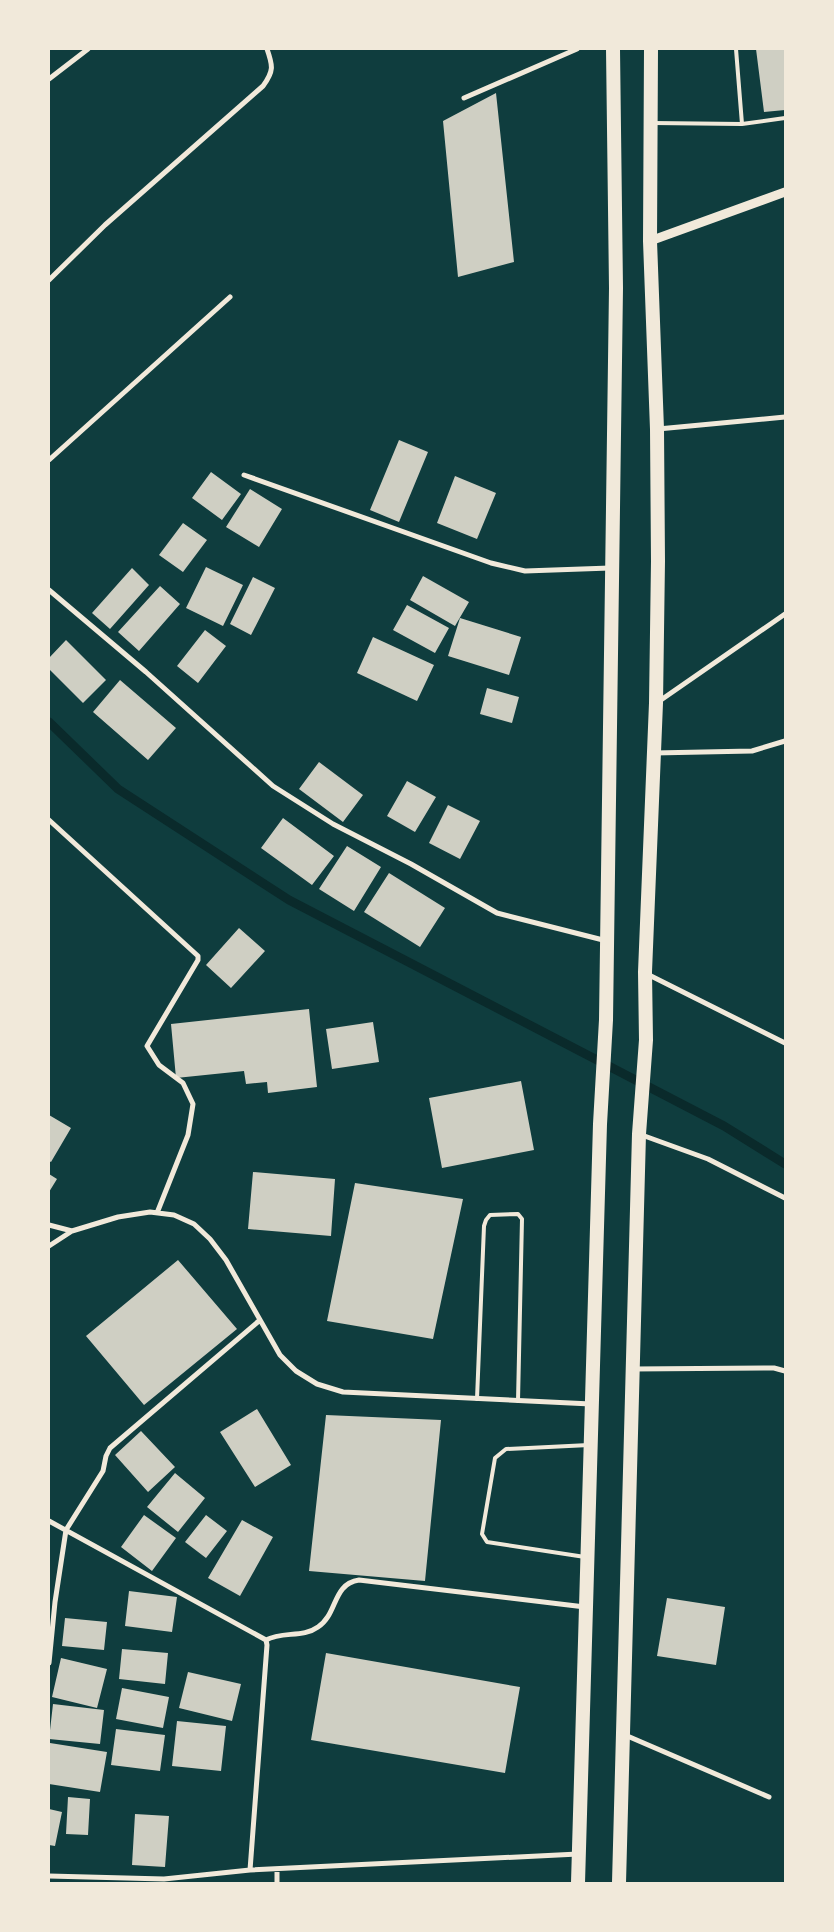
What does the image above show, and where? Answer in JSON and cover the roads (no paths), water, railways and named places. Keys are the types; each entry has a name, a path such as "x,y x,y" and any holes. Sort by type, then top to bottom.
{"highway":[{"path":"578,1883 600,1124 606,1020 616,288 613,49"},
{"path":"619,1883 639,1130 646,1040 645,972 656,703 657,428 650,241 651,49"}],"street":[{"path":"49,79 88,49"},
{"path":"49,280 105,225 263,86 270,77 273,66 267,49"},
{"path":"464,98 577,49"},
{"path":"650,241 785,192"},
{"path":"49,460 230,297"},
{"path":"657,428 785,417"},
{"path":"244,475 491,563 525,571 613,568"},
{"path":"49,590 146,672 273,786 333,824 411,864 498,913 607,941"},
{"path":"656,703 785,614"},
{"path":"654,753 752,751 785,741"},
{"path":"49,820 198,956 198,960 147,1046 159,1065 183,1083 193,1104 188,1135 157,1213"},
{"path":"645,972 785,1043"},
{"path":"639,1130 708,1159 785,1198"},
{"path":"49,1246 72,1231 118,1217 150,1212 174,1215 194,1224 210,1239 226,1260 280,1355 296,1371 324,1387 344,1392 591,1404"},
{"path":"49,1224 72,1231"},
{"path":"49,1663 52,1601 66,1530 103,1471 110,1448 260,1320"},
{"path":"632,1369 774,1368 785,1371"},
{"path":"49,1521 266,1640"},
{"path":"266,1640 272,1637 297,1634 319,1627 326,1619 344,1586 359,1580 586,1607"},
{"path":"250,1870 266,1640"},
{"path":"623,1734 769,1797"},
{"path":"49,1876 164,1881 250,1870 579,1854"},
{"path":"277,1869 277,1883"}],"lane":[{"path":"736,49 742,124"},
{"path":"651,123 742,124 785,118"},
{"path":"477,1399 484,1226 490,1215 518,1214 522,1219 518,1401"},
{"path":"587,1558 486,1542 482,1534 495,1458 500,1452 506,1449 590,1445"}],"waterway":[{"path":"49,722 118,789 289,900 724,1126 785,1164"}]}
